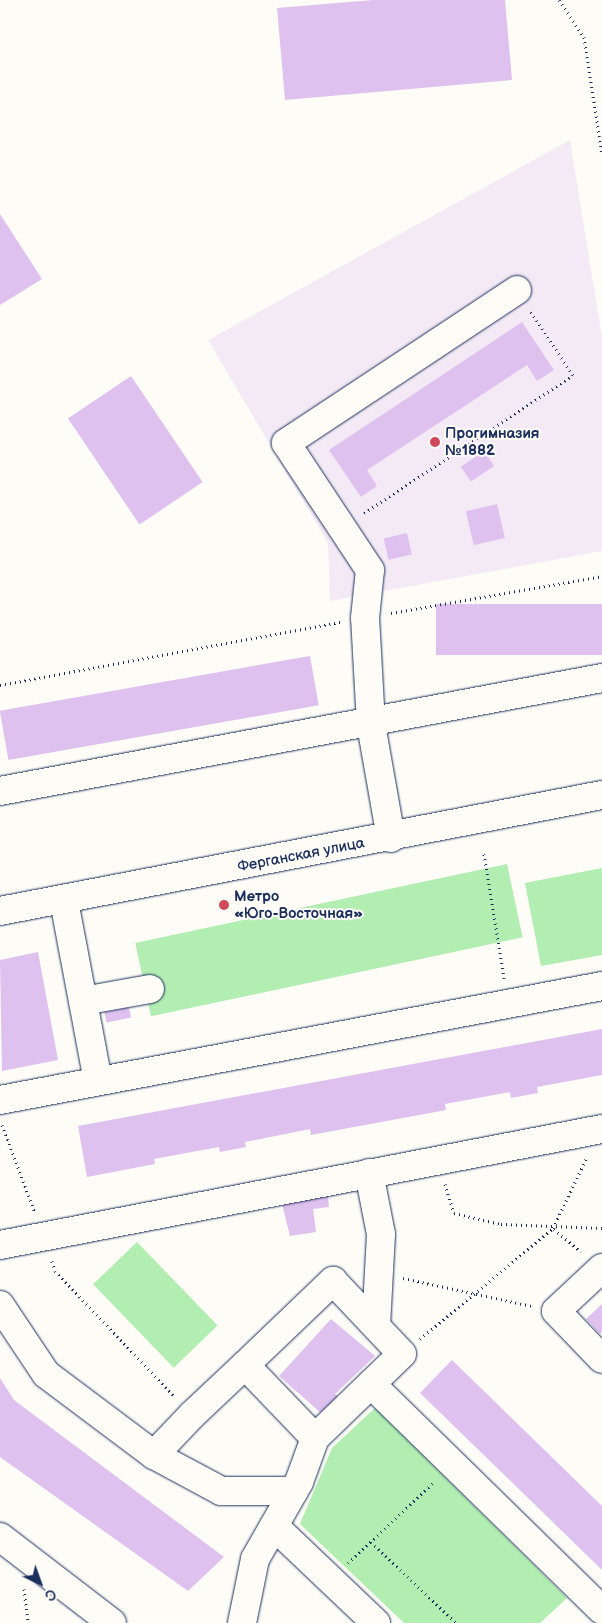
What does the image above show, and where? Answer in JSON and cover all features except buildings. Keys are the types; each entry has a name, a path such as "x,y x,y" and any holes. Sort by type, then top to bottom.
{"street":[{"path":"391,838 370,724 365,618 370,570 286,442 517,290"},
{"path":"0,792 370,724 602,678"},
{"name":"Ферганская улица","path":"0,911 64,901 391,838 602,795"},
{"path":"64,901 98,1082"},
{"path":"0,1100 602,986"},
{"path":"83,1002 150,989"},
{"path":"0,1245 601,1129"},
{"path":"369,1173 381,1234 376,1326"},
{"path":"601,1268 556,1311 602,1359"},
{"path":"154,1454 333,1281 402,1354 315,1438 294,1491 256,1559 243,1623"},
{"path":"0,1304 46,1374 154,1454 221,1491 294,1491"},
{"path":"245,1365 315,1438"},
{"path":"371,1384 602,1610"},
{"path":"274,1526 376,1623"},
{"path":"0,1537 112,1623"}],"path":[{"path":"559,0 584,38 602,154"},
{"path":"342,527 572,375 517,290"},
{"path":"0,685 602,576"},
{"path":"484,854 508,1004"},
{"path":"0,1119 55,1271 192,1416"},
{"path":"402,1354 553,1228 601,1129"},
{"path":"437,1160 454,1213 501,1224 553,1228 602,1228"},
{"path":"553,1228 601,1268"},
{"path":"378,1273 556,1311"},
{"path":"331,1579 453,1464"},
{"path":"371,1542 456,1623"}],"shaded area":[{"name":"Прогимназия №1882","path":"570,140 602,338 602,551 330,601 328,543 208,340"}],"green space":[{"path":"507,864 523,937 151,1016 135,943"},
{"path":"602,868 602,955 541,966 525,883"},
{"path":"137,1242 218,1325 174,1368 93,1284"},
{"path":"375,1408 567,1598 540,1623 404,1623 300,1524 332,1448"}],"place":[{"name":"Прогимназия №1882","path":"435,442"},
{"name":"Метро «Юго-Восточная»","path":"224,905"}]}
